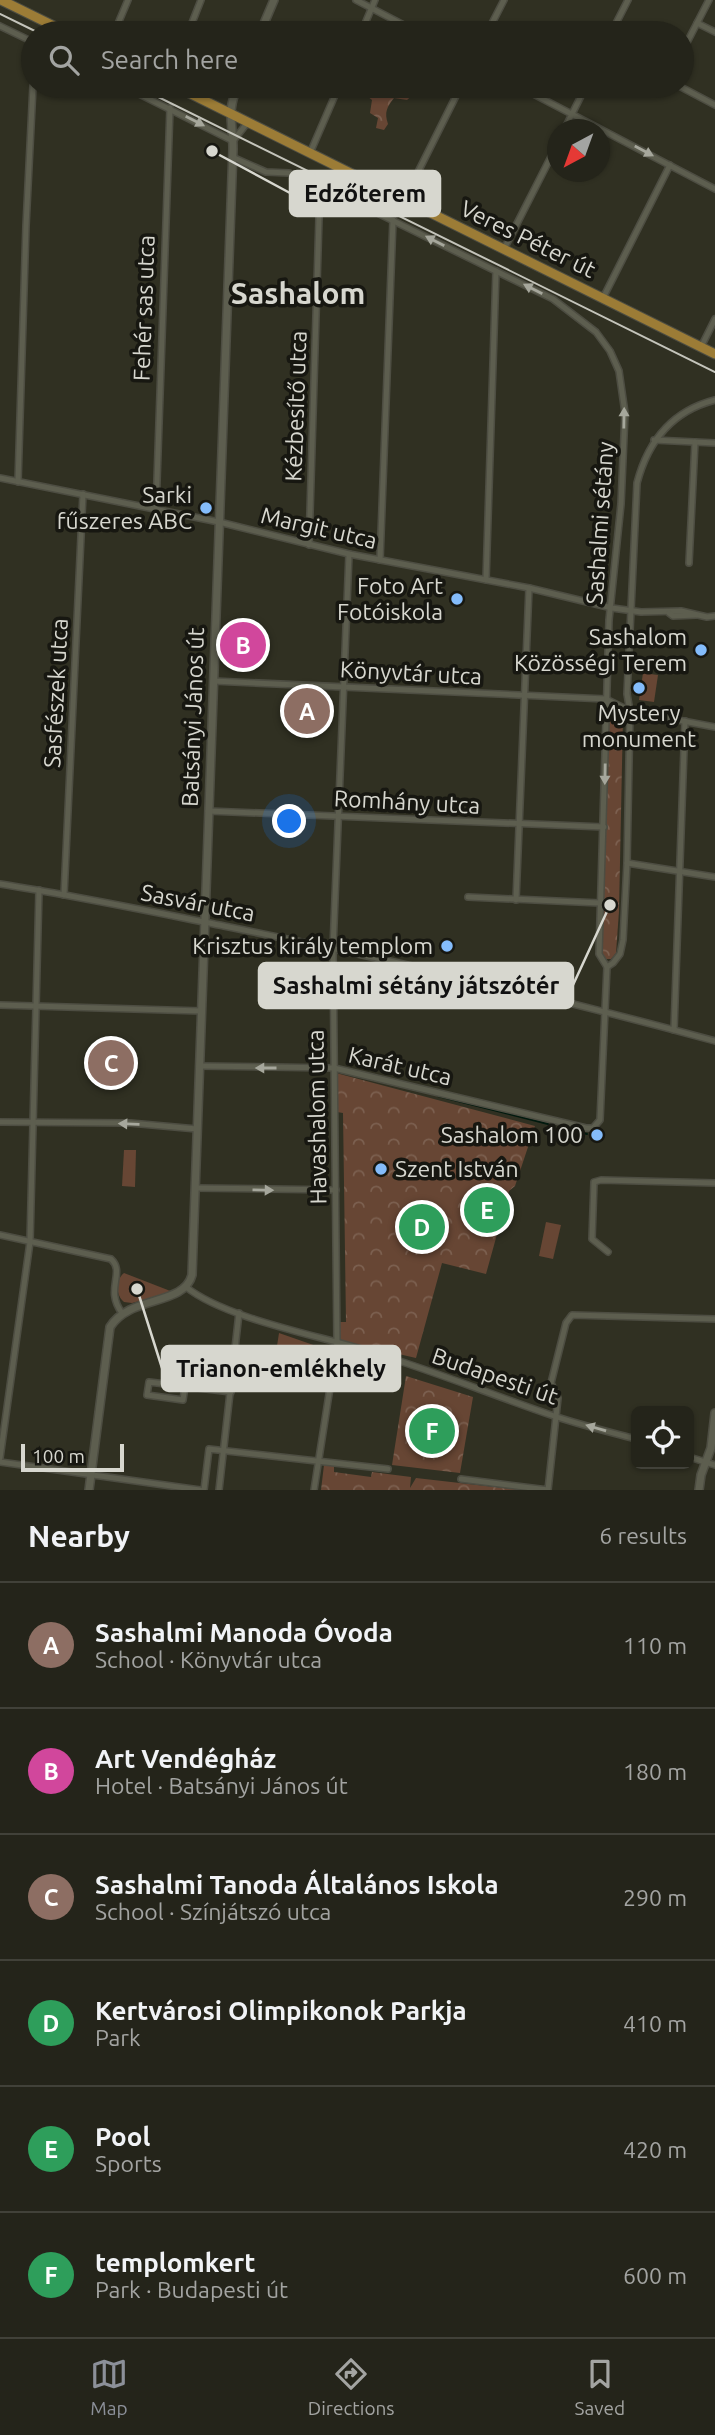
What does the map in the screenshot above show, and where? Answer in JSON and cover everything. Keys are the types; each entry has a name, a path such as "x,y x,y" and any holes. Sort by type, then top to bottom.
{"main road":[{"path":"1,0 16,4 46,21"},
{"name":"Veres Péter út","path":"199,98 715,354"}],"street":[{"path":"119,21 128,0"},
{"path":"193,21 201,0"},
{"path":"265,21 274,0"},
{"path":"356,0 396,21"},
{"path":"366,21 375,0"},
{"path":"493,21 504,0"},
{"path":"617,21 628,0"},
{"path":"694,29 709,0"},
{"path":"697,23 715,32"},
{"path":"0,26 21,36"},
{"path":"694,94 715,105"},
{"path":"19,482 32,98"},
{"path":"149,98 233,141 248,122"},
{"path":"230,113 232,98"},
{"path":"310,153 334,98"},
{"path":"404,200 455,98"},
{"path":"541,98 715,188"},
{"path":"570,119 580,98"},
{"name":"Fehér sas utca","path":"156,509 170,108"},
{"name":"Batsányi János út","path":"184,1289 192,1275 233,141 230,113"},
{"name":"Veres Péter út","path":"232,158 266,172 289,173 320,185 393,219 568,309"},
{"path":"504,249 547,165"},
{"path":"603,298 670,165"},
{"name":"Kézbesítő utca","path":"309,545 320,185"},
{"path":"380,560 393,219"},
{"path":"486,580 496,271"},
{"name":"Sashalmi sétány","path":"568,309 587,323 604,343 619,371 625,412 606,699 599,954 607,967 600,1120 590,1129"},
{"path":"701,347 715,319"},
{"path":"654,440 679,416 715,400"},
{"path":"654,440 715,443"},
{"name":"Sashalmi sétány","path":"607,967 620,954 627,863 631,711 627,694 635,505 643,460 654,440"},
{"path":"689,563 695,442"},
{"name":"Margit utca","path":"0,478 219,522 349,554 529,588 612,608 669,613 673,616 715,616"},
{"name":"Sasfészek utca","path":"64,895 83,494"},
{"path":"621,504 635,505"},
{"name":"Havashalom utca","path":"314,1490 337,1343 333,948 349,554"},
{"path":"516,900 529,588"},
{"name":"Könyvtár utca","path":"213,681 606,699"},
{"path":"606,699 631,711 715,727"},
{"path":"674,1030 685,721"},
{"name":"Romhány utca","path":"208,811 604,827"},
{"path":"627,863 715,877"},
{"name":"Sasvár utca","path":"0,884 204,922 470,978 715,1041"},
{"path":"39,890 30,1242 0,1460 202,1490 209,1449 388,1469"},
{"path":"468,897 600,904"},
{"path":"0,1005 201,1011"},
{"name":"Karát utca","path":"199,1066 334,1068 590,1129"},
{"path":"0,1122 130,1124 197,1129"},
{"path":"608,1252 592,1239 594,1182 715,1183"},
{"path":"195,1188 336,1190"},
{"path":"0,1235 111,1259 118,1270 114,1299 122,1313"},
{"path":"89,1490 107,1337 112,1324 122,1313 136,1306 184,1289"},
{"name":"Budapesti út","path":"184,1289 239,1313 631,1438"},
{"path":"219,1490 239,1313"},
{"path":"461,1479 548,1490 558,1398 551,1383 566,1323 572,1315 715,1319"},
{"path":"185,1386 183,1399 147,1395 149,1381 231,1392"},
{"path":"699,1490 711,1464 715,1413"},
{"path":"694,1459 711,1464"}],"green space":[{"path":"370,98 394,98 387,110 388,124 384,130 376,128 378,118 370,113 372,100"},
{"path":"643,673 658,675 654,702 639,700"},
{"path":"609,710 623,715 616,953 611,959 604,959 601,953"},
{"path":"336,1073 535,1126 515,1186 509,1191 486,1274 442,1263 416,1358 338,1340 338,1322 346,1322 343,1113 337,1112"},
{"path":"124,1150 136,1150 135,1187 122,1186"},
{"path":"546,1222 561,1225 553,1259 539,1256"},
{"path":"124,1273 173,1292 132,1303 124,1302 118,1287 119,1279"},
{"path":"279,1333 322,1348 329,1357 326,1379 274,1365"},
{"path":"406,1376 473,1397 460,1473 392,1465"},
{"path":"324,1465 334,1466 334,1472 371,1477 372,1472 411,1477 410,1488 416,1478 522,1490 321,1490"}],"waterway":[{"path":"438,1096 548,1124"},
{"path":"559,1127 587,1134"}],"tram line":[{"path":"0,14 21,24"},
{"path":"160,98 715,372"}],"place":[{"name":"Edzőterem","path":"212,151"},
{"name":"Sarki fűszeres ABC","path":"206,508"},
{"name":"Foto Art Fotóiskola","path":"457,599"},
{"name":"Art Vendégház","path":"243,645"},
{"name":"Sashalom Közösségi Terem","path":"701,650"},
{"name":"Mystery monument","path":"639,688"},
{"name":"Sashalmi Manoda Óvoda","path":"307,711"},
{"name":"Sashalmi sétány játszótér","path":"610,905"},
{"name":"Krisztus király templom","path":"447,946"},
{"name":"Sashalmi Tanoda Általános Iskola","path":"111,1063"},
{"name":"Sashalom 100","path":"597,1135"},
{"name":"Szent István","path":"381,1169"},
{"name":"Pool","path":"487,1210"},
{"name":"Kertvárosi Olimpikonok Parkja","path":"422,1227"},
{"name":"Trianon-emlékhely","path":"137,1289"},
{"name":"templomkert","path":"432,1431"}],"district":[{"name":"Sashalom","path":"298,294"}]}
